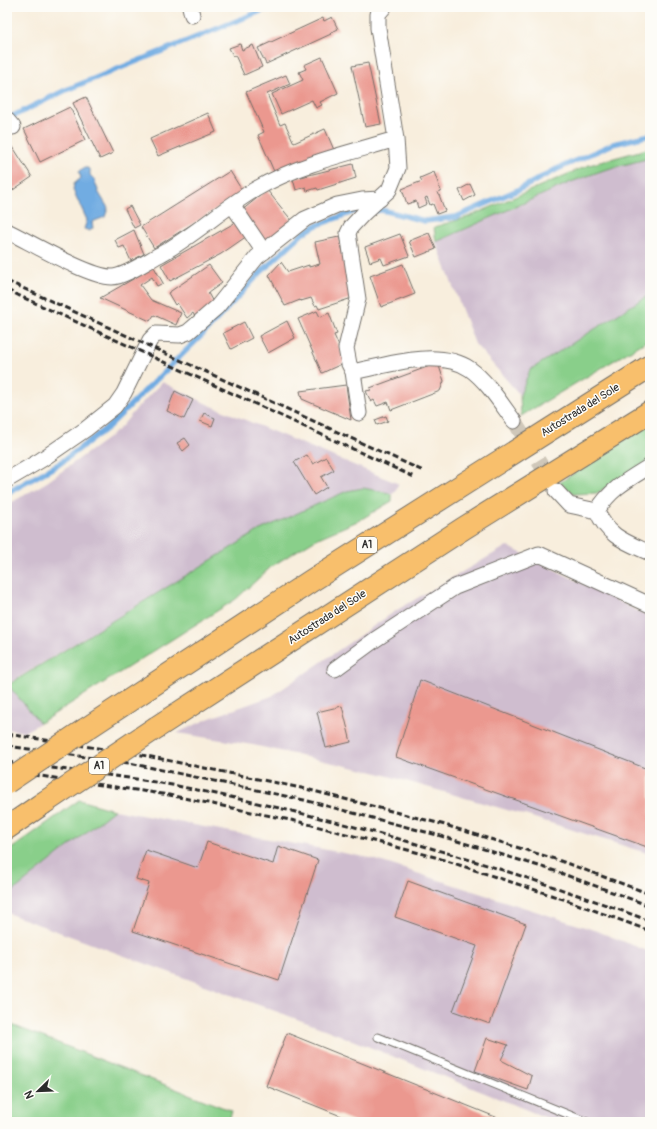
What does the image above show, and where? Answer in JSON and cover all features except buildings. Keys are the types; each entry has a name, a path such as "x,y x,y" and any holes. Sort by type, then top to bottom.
{"highway":[{"name":"Autostrada del Sole","path":"7,782 324,573 650,366"},
{"name":"Autostrada del Sole","path":"7,828 156,727 464,528 650,412"}],"street":[{"path":"359,413 353,372 349,364 346,348 358,299 348,234 351,227 364,213 389,190 398,168 396,139 378,28 378,14 384,7"},
{"path":"7,231 100,276 113,278 167,250 233,206 255,189 304,167 396,139"},
{"path":"7,480 67,442 115,406 124,393 150,340 156,334 180,335 188,332 216,307 257,257 305,219 337,205 362,200 378,200"},
{"path":"233,206 264,252"},
{"path":"353,372 412,359 456,363 470,369 514,421"},
{"path":"597,511 605,498 614,489 650,466"},
{"path":"556,490 569,505 597,511"},
{"path":"597,511 603,524 612,534 625,542 650,553"},
{"path":"335,669 376,639 455,587 539,554 650,605"}],"lane":[{"path":"378,1036 587,1122"}],"shaded area":[{"path":"650,158 650,294 530,370 520,395 475,344 436,242 571,182 604,170"},
{"path":"162,382 207,404 399,484 393,494 363,488 347,491 260,530 8,684 40,723 24,732 7,729 7,505 47,482 108,438 121,427"},
{"path":"507,546 650,617 650,854 528,816 378,773 253,745 177,733 210,718 272,696 397,610"},
{"path":"114,810 370,858 597,931 650,952 650,1122 557,1122 327,1030 7,913 7,896"}],"green space":[{"path":"650,148 650,158 604,170 571,182 436,242 434,227 468,217 589,165"},
{"path":"650,294 650,339 521,416 520,395 530,370"},
{"path":"650,423 650,460 597,493 575,494 559,483"},
{"path":"363,488 389,493 392,496 392,501 360,520 316,539 272,566 236,599 40,723 8,685 260,530 347,491"},
{"path":"79,800 114,810 7,896 7,852"},
{"path":"7,1023 232,1111 229,1122 7,1122"}],"water":[{"path":"83,168 88,168 90,171 90,175 94,179 99,193 108,208 105,217 92,222 93,228 90,231 84,229 87,220 73,190 74,184 81,178 79,172"}],"waterway":[{"path":"7,119 66,90 271,7"},
{"path":"371,211 382,210 425,221 456,217 520,189 557,169 613,144 650,135"},
{"path":"7,493 59,464 108,427 207,330 261,272 303,233 315,226 356,211 362,211"}],"tunnel":[{"path":"514,421 552,483"}],"railway":[{"path":"7,281 423,471"},
{"path":"7,290 414,477"},
{"path":"7,734 142,755 306,789 445,825 558,860 650,894"},
{"path":"7,746 129,763 304,800 441,836 555,871 650,906"},
{"path":"7,762 152,781 294,812 414,843 473,861 533,880 650,921"},
{"path":"7,771 169,795 300,822 435,857 569,901 650,931"}]}
